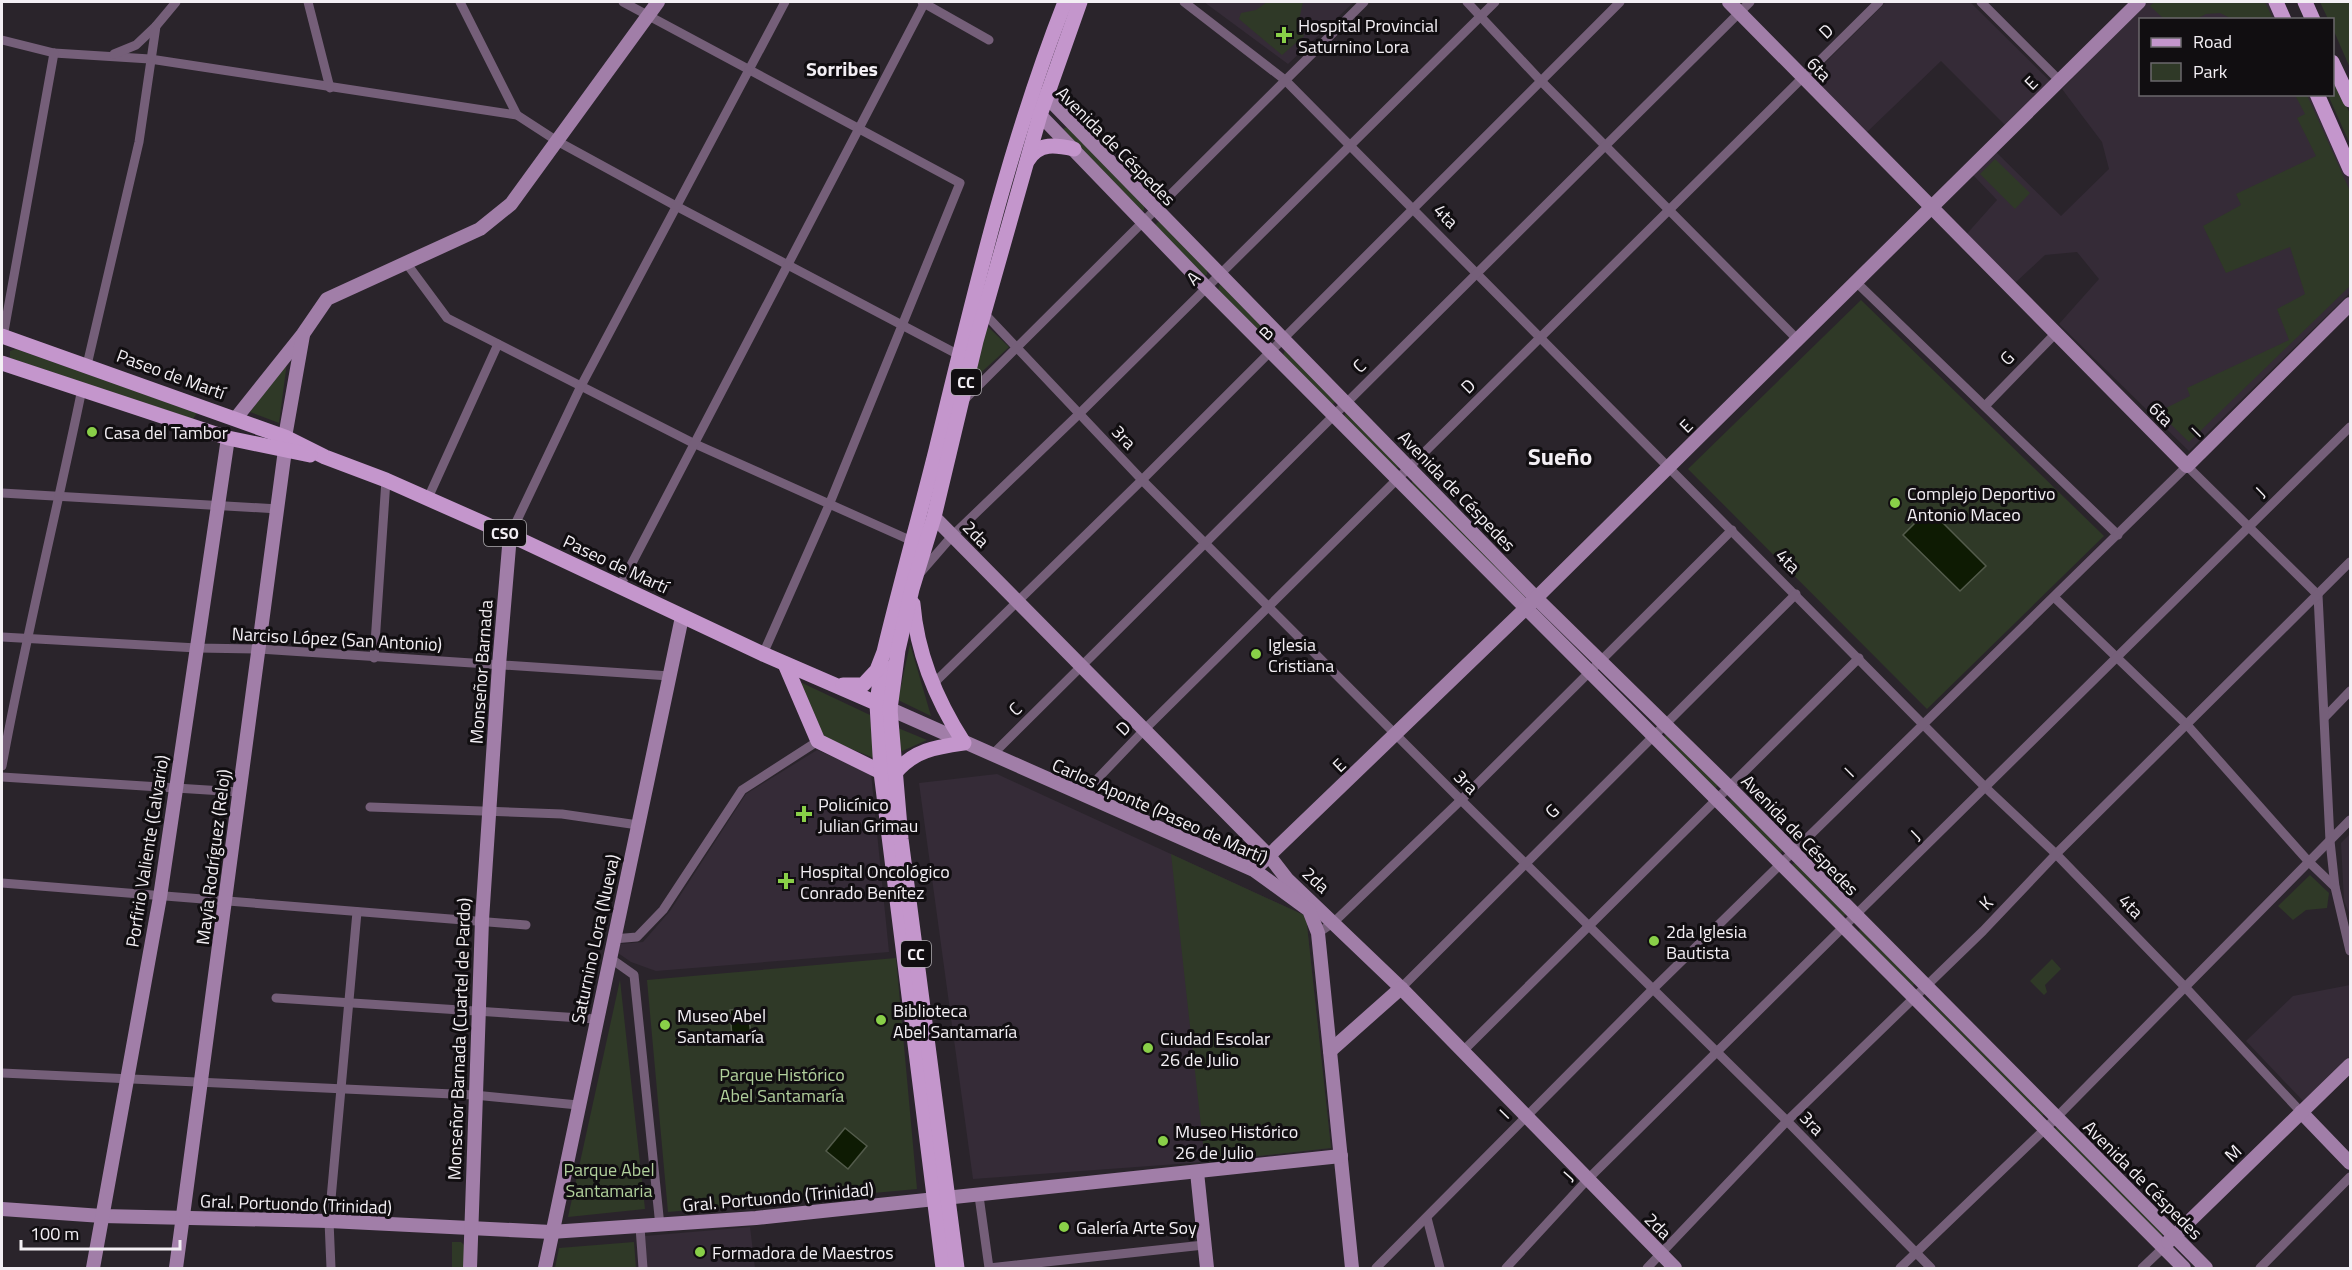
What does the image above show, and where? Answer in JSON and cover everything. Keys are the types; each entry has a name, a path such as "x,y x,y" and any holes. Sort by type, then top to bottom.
{"main road":[{"name":"CC","path":"943,1269 940,1200 888,772 883,707 884,652 957,354 1065,2"},
{"name":"CC","path":"883,707 913,584 934,517 984,313 1040,115 1038,96 1080,2"},
{"path":"2276,2 2283,18"},
{"path":"2305,2 2312,18"},
{"path":"2334,66 2350,100"},
{"path":"2318,96 2350,169"},
{"path":"1025,165 1034,152 1041,147 1074,149"},
{"name":"Paseo de Martí","path":"2,341 87,365 236,418 280,445"},
{"name":"Paseo de Martí","path":"2,363 228,438 247,443 280,445 325,457 386,480 883,707"},
{"path":"214,411 226,425 228,438"},
{"path":"236,418 237,427 247,443"},
{"path":"785,664 818,741 888,772 927,748 964,743 944,713 915,636 913,584"},
{"path":"831,684 863,685 877,670 884,652"},
{"name":"CC","path":"940,1200 957,1269"}],"street":[{"path":"111,54 136,45 176,2"},
{"path":"308,2 330,88"},
{"path":"460,2 517,115"},
{"path":"623,2 960,183 829,505 763,654"},
{"path":"236,418 303,334 327,299 480,229 511,204 658,2"},
{"path":"510,535 581,386 785,2"},
{"path":"620,586 786,263 924,2 989,40"},
{"name":"4ta","path":"1184,2 1285,80 1986,788 2056,854 2350,1163"},
{"path":"960,404 1364,2"},
{"path":"1467,2 1540,80 1798,340"},
{"name":"A","path":"913,584 953,535 1079,414 1495,2"},
{"name":"B","path":"933,684 1272,351 1620,2"},
{"name":"6ta","path":"1729,2 2247,528 2318,595"},
{"name":"C","path":"992,755 1604,144 1750,2"},
{"name":"D","path":"1082,795 1145,729 1879,2"},
{"path":"1981,2 2059,80"},
{"name":"E","path":"1254,870 1397,734 1670,467 2139,2"},
{"path":"87,365 139,142 156,26"},
{"path":"2,40 54,53 111,54 150,59 517,115 557,141 676,206 957,354"},
{"path":"2,341 54,53"},
{"name":"Avenida de Céspedes","path":"1038,96 1220,274 1346,402 1531,603 1589,671 1783,864 1926,986 2206,1269"},
{"name":"Avenida de Céspedes","path":"1040,115 1206,287 1333,414 1531,603 1600,661 1729,787 1794,853 1915,996 2184,1269"},
{"path":"407,264 447,318 693,443 912,541"},
{"path":"1856,282 2118,534"},
{"name":"I","path":"1376,1269 1653,989 1783,864 2350,304"},
{"name":"3ra","path":"984,313 1142,480 1461,800 1787,1121 1931,1269"},
{"name":"Mayía Rodríguez (Reloj)","path":"176,1269 278,509 280,445 303,334"},
{"name":"G","path":"1985,406 2055,334"},
{"path":"428,498 498,344"},
{"path":"2,766 26,638 60,496 82,389"},
{"name":"J","path":"1506,1269 1587,1180 2350,427"},
{"name":"Porfirio Valiente (Calvario)","path":"93,1269 160,897 228,438"},
{"path":"374,658 386,480"},
{"path":"2,493 278,509"},
{"name":"2da","path":"934,517 1270,857 1287,879 1401,988 1675,1269"},
{"path":"1318,933 1334,922 1461,800 1732,530"},
{"name":"Monseñor Barnada","path":"489,812 510,535"},
{"name":"K","path":"1647,1269 1787,1121 2188,726 2350,562"},
{"name":"G","path":"1330,1051 1401,988 1796,594"},
{"path":"2318,595 2330,840 2335,887 2350,951"},
{"path":"2054,597 2188,726 2309,862 2335,887"},
{"name":"Saturnino Lora (Nueva)","path":"545,1269 682,617"},
{"name":"Narciso López (San Antonio)","path":"2,637 198,648 259,649 670,675"},
{"path":"1463,1051 1859,658"},
{"path":"2325,717 2350,691"},
{"name":"Carlos Aponte (Paseo de Martí)","path":"883,707 1254,870 1309,910 1318,933 1352,1269"},
{"path":"614,939 637,937 663,910 742,790 818,741"},
{"path":"2,777 239,792"},
{"path":"370,807 562,814 638,825"},
{"name":"Monseñor Barnada (Cuartel de Pardo)","path":"470,1269 474,1095 481,1011 482,920 489,812"},
{"path":"1900,1269 2045,1129 2350,820"},
{"path":"1254,870 1287,879"},
{"path":"2,883 526,925"},
{"path":"331,1269 330,1221 357,912"},
{"path":"610,958 633,975 660,1226"},
{"path":"276,998 596,1019"},
{"name":"M","path":"2142,1269 2173,1236 2350,1065"},
{"path":"2,1073 474,1095 578,1105"},
{"name":"Gral. Portuondo (Trinidad)","path":"2,1209 102,1216 330,1221 470,1230 551,1232 660,1226 940,1200 1341,1156"},
{"path":"1197,1172 1207,1269"},
{"path":"2260,1269 2350,1177"},
{"path":"979,1196 989,1268 1204,1245"},
{"path":"1427,1218 1440,1269"},
{"path":"640,1227 643,1269"}],"shaded area":[{"name":"Hospital Provincial Saturnino Lora","path":"1204,2 1354,2 1288,64"},
{"path":"1886,2 1970,2 2050,81 2005,125 1941,61 1865,134 1809,79"},
{"path":"2146,2 2272,2 2280,18 2139,18 2139,96 2314,96 2350,175 2350,293 2189,451 2059,324 2099,279 2077,252 2045,255 2015,283 1964,237 1997,200 1973,175 1996,152 2061,216 2109,169 2102,142 2062,89"},
{"path":"1929,509 1986,566 1960,591 1903,535"},
{"name":"Hospital Oncológico Conrado Benítez","path":"817,750 871,773 889,952 656,971 631,962 618,953 620,944 643,942 670,911 746,794"},
{"name":"Ciudad Escolar 26 de Julio","path":"997,774 1306,916 1331,1148 1205,1162 973,1179 919,783"},
{"path":"2350,834 2350,915 2344,901 2341,843"},
{"path":"2350,985 2350,1058 2305,1103 2246,1041 2293,996"},
{"path":"748,1008 751,1036 732,1038 730,1010"},
{"path":"845,1128 867,1146 848,1169 826,1151"},
{"name":"Formadora de Maestros","path":"750,1227 755,1268 647,1268 645,1236"}],"green space":[{"path":"1267,2 1303,2 1299,20 1304,36 1282,55 1239,19 1241,13 1256,10"},
{"path":"2154,2 2265,2 2273,18 2230,18 2220,13 2206,14 2198,18 2163,18 2150,6"},
{"path":"2320,2 2350,2 2350,68 2334,31 2334,18 2328,18"},
{"path":"2334,77 2350,114 2350,144 2328,96 2334,96"},
{"path":"2296,96 2307,96 2350,191 2350,286 2189,442 2158,412 2190,396 2187,388 2289,340 2277,309 2305,294 2290,247 2226,273 2203,226 2241,205 2236,194 2316,156 2297,118 2305,114"},
{"path":"1067,127 1144,205 1144,210 1142,211 1063,129"},
{"path":"1995,159 2030,193 2015,209 1980,174"},
{"path":"1159,221 1207,270 1207,275 1203,276 1155,225"},
{"path":"1220,284 1271,335 1270,338 1265,339 1218,290"},
{"name":"Complejo Deportivo Antonio Maceo","path":"1861,300 2104,536 1927,709 1688,469"},
{"path":"986,325 1009,347 974,379"},
{"path":"16,349 197,413 193,419 10,358 10,351"},
{"path":"1285,350 1336,401 1332,405 1283,355"},
{"path":"287,362 279,423 250,412"},
{"path":"1346,411 1400,467 1395,468 1344,417"},
{"path":"1413,480 1525,596 1523,598 1411,484"},
{"path":"910,644 931,716 898,700"},
{"path":"798,681 870,715 874,758 819,736"},
{"path":"898,728 927,740 900,752"},
{"path":"1666,734 1718,785 1715,789 1663,739"},
{"path":"1731,799 1783,850 1780,854 1728,802"},
{"path":"1171,854 1306,916 1331,1148 1205,1162"},
{"path":"1796,862 1846,914 1843,917 1791,865"},
{"path":"2310,875 2329,893 2327,908 2306,910 2293,920 2278,906"},
{"path":"1861,928 1915,983 1912,987 1857,933"},
{"name":"Parque Histórico Abel Santamaría","path":"896,958 917,1189 668,1212 647,980"},
{"path":"2052,959 2061,969 2045,985 2047,992 2044,995 2030,981"},
{"name":"Parque Abel Santamaria","path":"620,980 645,1209 568,1217"},
{"path":"1929,999 2044,1114 2041,1118 1927,1003"},
{"path":"2058,1127 2163,1234 2160,1238 2054,1129"},
{"path":"452,1242 461,1242 464,1245 464,1268 452,1268"},
{"path":"634,1242 636,1268 555,1268 559,1248"}],"place":[{"name":"Hospital Provincial Saturnino Lora","path":"1284,35"},
{"name":"Casa del Tambor","path":"92,432"},
{"name":"Complejo Deportivo Antonio Maceo","path":"1895,503"},
{"name":"Iglesia Cristiana","path":"1256,654"},
{"name":"Policínico Julian Grimau","path":"804,814"},
{"name":"Hospital Oncológico Conrado Benítez","path":"786,881"},
{"name":"2da Iglesia Bautista","path":"1654,941"},
{"name":"Biblioteca Abel Santamaría","path":"881,1020"},
{"name":"Museo Abel Santamaría","path":"665,1025"},
{"name":"Ciudad Escolar 26 de Julio","path":"1148,1048"},
{"name":"Museo Histórico 26 de Julio","path":"1163,1141"},
{"name":"Galería Arte Soy","path":"1064,1227"},
{"name":"Formadora de Maestros","path":"700,1252"}],"district":[{"name":"Sorribes","path":"842,68"},
{"name":"Sueño","path":"1560,456"}]}
